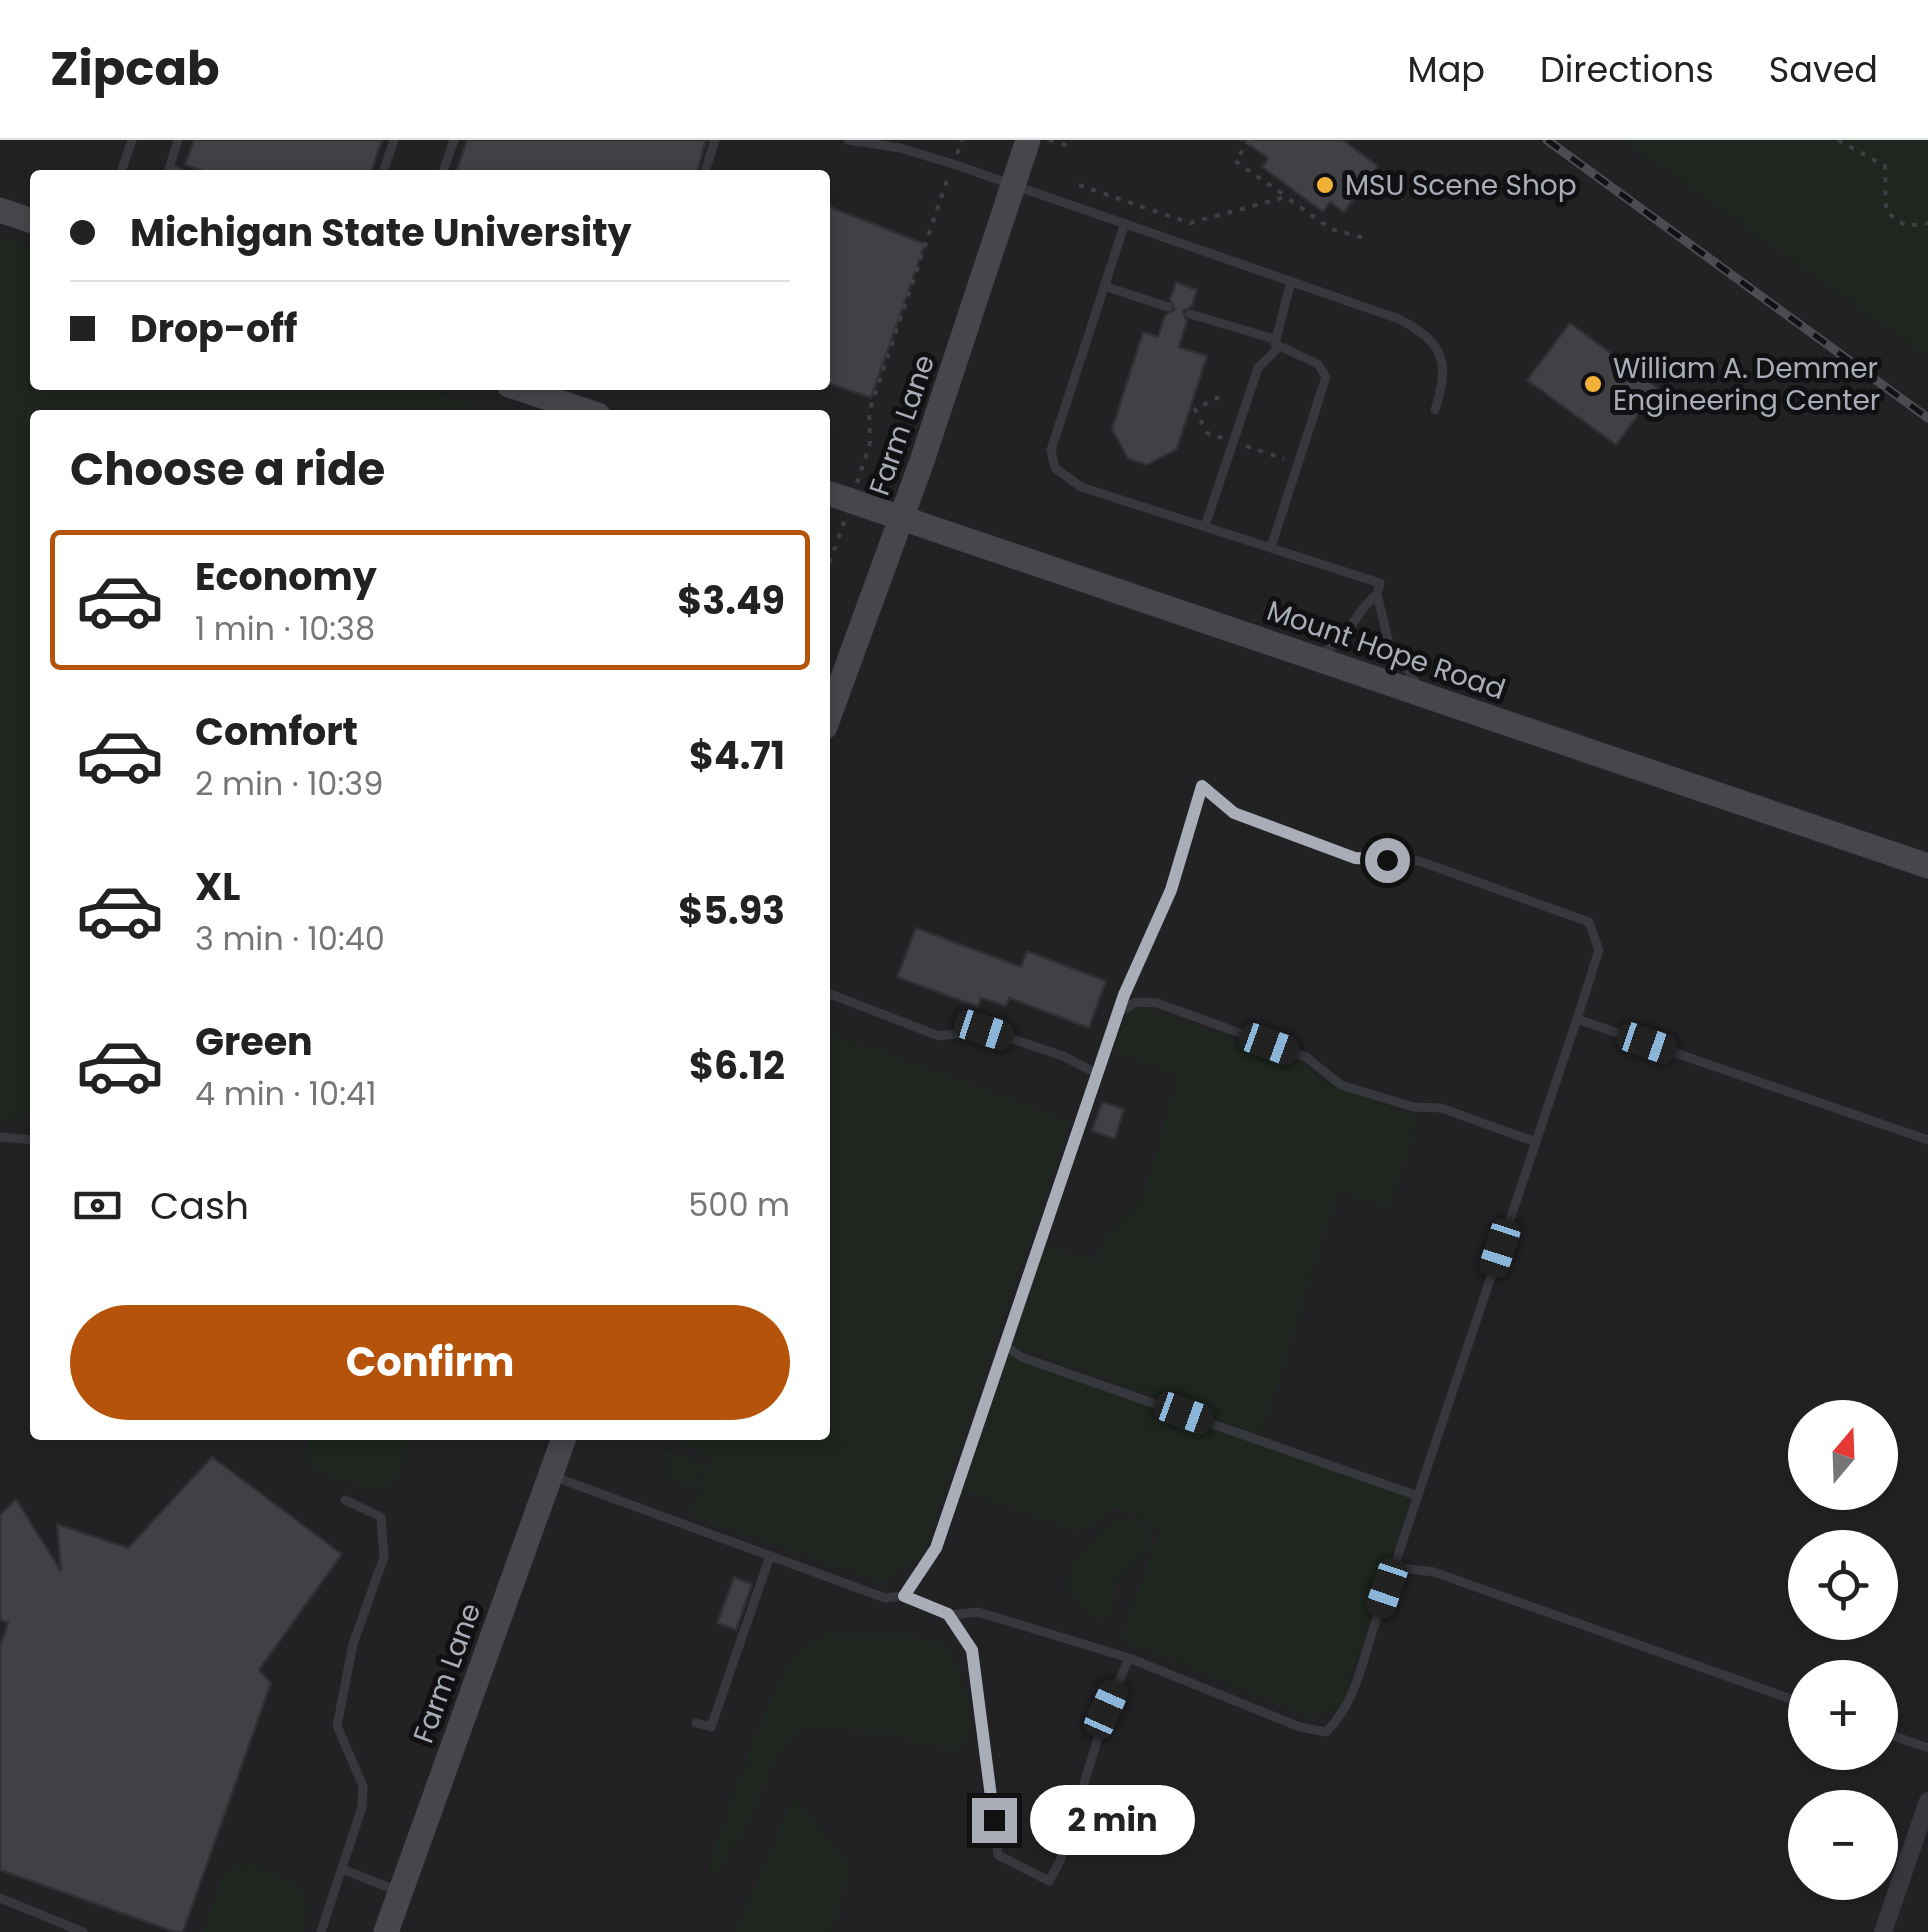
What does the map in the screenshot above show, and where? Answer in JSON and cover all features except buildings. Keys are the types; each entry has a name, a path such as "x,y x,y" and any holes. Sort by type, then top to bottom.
{"street":[{"name":"Farm Lane","path":"830,713 902,518 1028,140"},
{"path":"0,210 30,220"},
{"path":"524,390 583,410"},
{"name":"Mount Hope Road","path":"830,493 1928,866"},
{"name":"Farm Lane","path":"386,1932 563,1440"},
{"path":"1884,1932 1928,1801"}],"lane":[{"path":"122,170 132,140"},
{"path":"171,170 168,169 178,140"},
{"path":"384,170 394,140"},
{"path":"444,170 454,140"},
{"path":"706,170 715,140"},
{"path":"848,140 902,144 1421,330 1442,358 1443,385 1435,410"},
{"path":"1125,223 1051,450 1055,468 1081,487 1380,582 1377,594 1388,644 1407,675 1431,697"},
{"path":"1206,526 1258,368 1275,344 1292,281"},
{"path":"1104,286 1168,306"},
{"path":"1190,314 1275,344 1318,364 1326,377 1270,547"},
{"path":"1315,658 1350,632 1366,603 1377,594"},
{"path":"550,1476 885,1598 904,1596 948,1614 978,1612 1129,1658 1300,1727 1326,1732 1345,1714 1599,950 1589,922 1419,861 1355,858 1234,813 1202,786 1171,890 1118,1012 936,1548 904,1596"},
{"path":"830,994 939,1036 984,1030 1063,1056 1098,1074"},
{"path":"1118,1012 1136,1002 1157,1003 1306,1058 1341,1085 1413,1107 1442,1108 1536,1142"},
{"path":"1576,1019 1928,1140"},
{"path":"0,1137 30,1140"},
{"path":"1006,1345 1022,1357 1418,1496"},
{"path":"321,1932 362,1807 363,1786 337,1726 352,1644 384,1558 381,1518 346,1500"},
{"path":"696,1723 711,1727 770,1556"},
{"path":"1387,1588 1402,1568 1434,1572 1788,1698"},
{"path":"948,1614 972,1650 998,1854 1049,1881 1060,1861 1106,1709 1129,1658"},
{"path":"1898,1737 1928,1748"},
{"path":"342,1868 400,1892"},
{"path":"0,1898 83,1932"}],"path":[{"path":"830,560 870,442 868,412 962,140"},
{"path":"1049,140 1073,147"},
{"path":"1250,140 1236,161 1331,230 1364,238"},
{"path":"1838,140 1885,166 1886,212 1906,226 1928,223"},
{"path":"1079,184 1190,223 1286,197"}],"shaded area":[{"path":"0,140 1928,140 1928,1932 0,1932"},
{"path":"1624,140 1928,140 1928,357"},
{"path":"0,237 30,248 30,390 430,390 487,410 30,410 30,1117 0,1122"},
{"path":"1142,1007 1301,1062 1325,1082 1420,1118 1388,1207 1338,1190 1261,1435 1011,1344 1045,1246 1098,1262 1107,1234 1144,1196 1178,1075 1114,1051 1125,1013"},
{"path":"830,1033 1069,1121 923,1554 882,1581 688,1515 711,1456 677,1440 830,1440"},
{"path":"1007,1354 1411,1498 1340,1709 1312,1717 1121,1639 1160,1531 1118,1507 1078,1532 962,1489"},
{"path":"308,1440 412,1440 394,1483 373,1490 325,1473 312,1466 306,1456"},
{"path":"664,1449 704,1465 694,1488 666,1476 671,1463 660,1458"},
{"path":"1115,1518 1137,1520 1151,1534 1148,1549 1116,1582 1113,1613 1104,1620 1090,1617 1069,1589 1071,1565"},
{"path":"826,1634 903,1634 943,1644 957,1663 971,1721 966,1746 948,1750 890,1734 801,1726 777,1754 746,1829 711,1879 710,1863 753,1741 790,1659"},
{"path":"794,1797 851,1868 830,1932 736,1932"},
{"path":"240,1864 278,1876 301,1891 307,1905 302,1932 203,1932 224,1874"}],"railway":[{"path":"1547,140 1928,418"}],"place":[{"name":"MSU Scene Shop","path":"1325,185"},
{"name":"William A. Demmer Engineering Center","path":"1593,384"}],"route":[{"path":"994,1820 972,1650 948,1614 904,1596 936,1548 1124,995 1171,890 1202,786 1234,813 1355,858 1387,860"}]}
